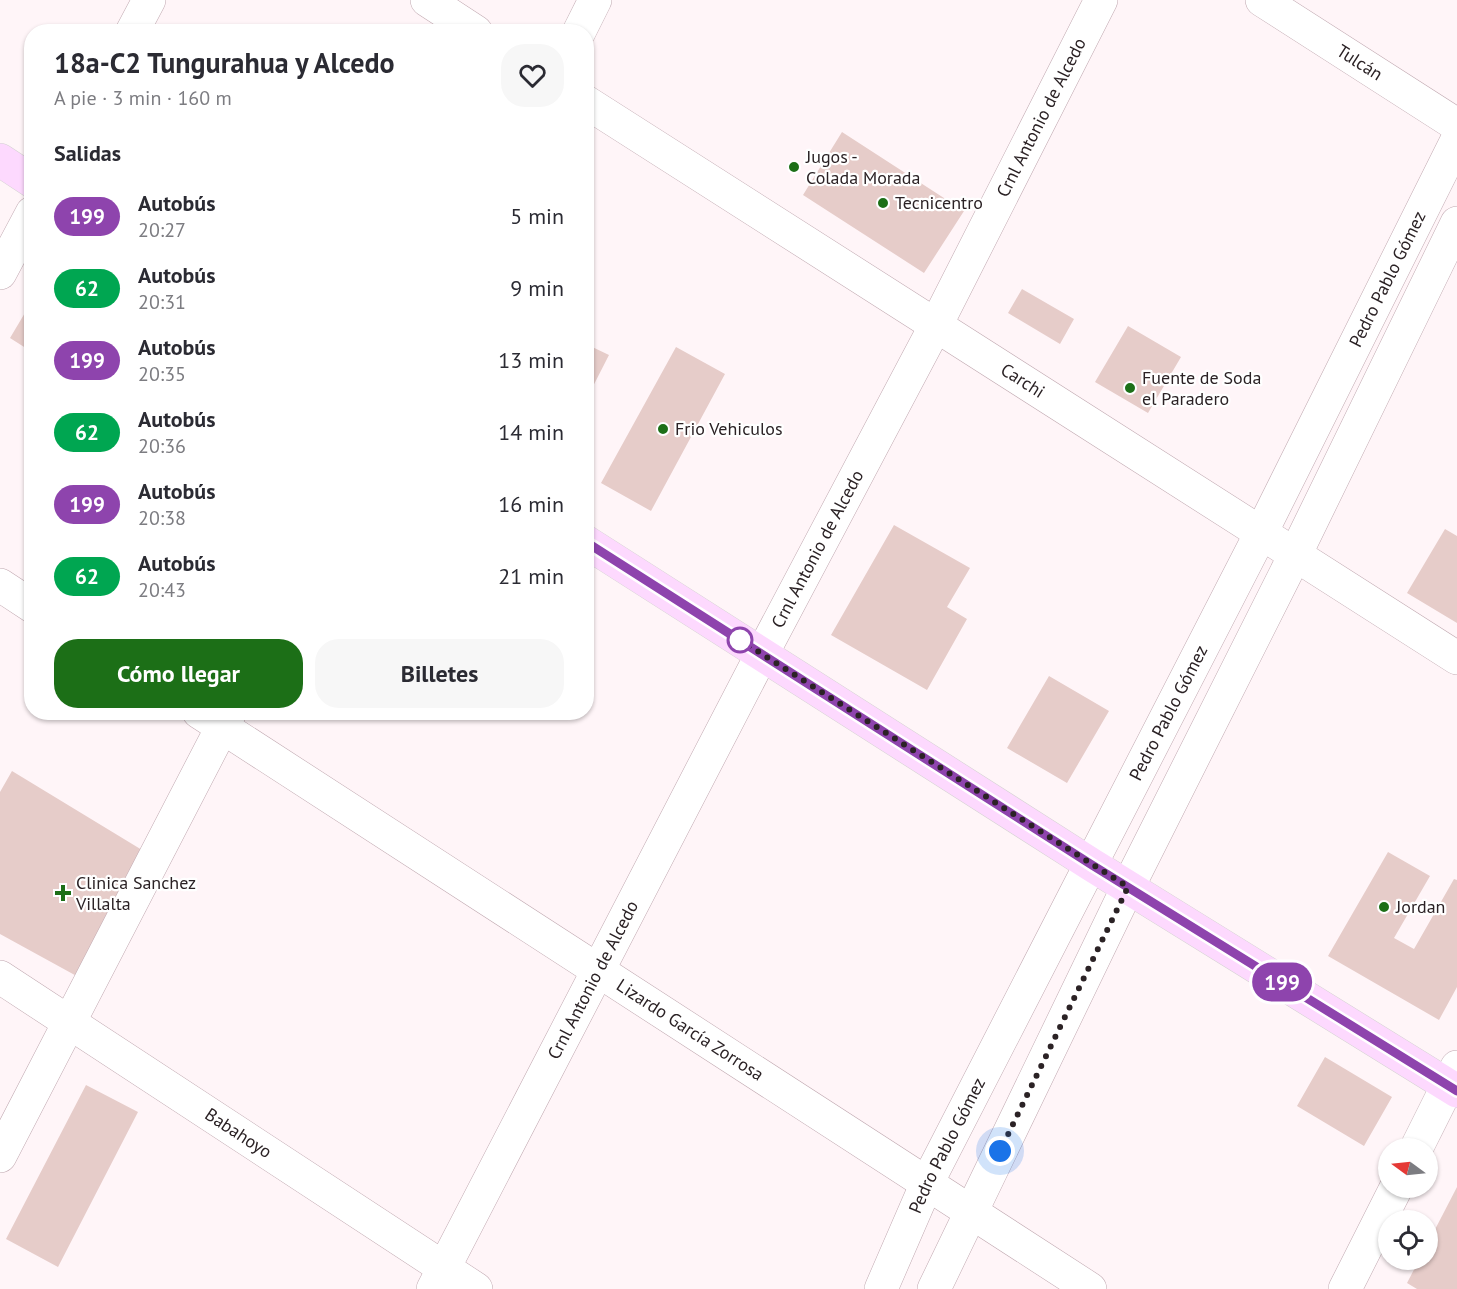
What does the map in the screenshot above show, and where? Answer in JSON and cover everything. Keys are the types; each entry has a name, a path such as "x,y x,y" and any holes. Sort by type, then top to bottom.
{"main road":[{"path":"0,160 24,176"},
{"path":"594,547 1092,865 1454,1081"}],"street":[{"path":"136,24 149,0"},
{"path":"427,0 464,24"},
{"path":"583,24 595,0"},
{"name":"Crnl Antonio de Alcedo","path":"438,1279 762,654 936,325 1101,0"},
{"name":"Tulcán","path":"1262,0 1457,124"},
{"name":"Carchi","path":"594,107 1457,658"},
{"name":"Pedro Pablo Gómez","path":"881,1289 927,1183 1261,533 1457,140"},
{"path":"934,1289 1128,887 1295,555 1457,223"},
{"path":"0,273 24,228"},
{"path":"0,585 24,601"},
{"path":"0,1156 70,1021 216,720"},
{"name":"Lizardo García Zorrosa","path":"220,720 598,971 1090,1289"},
{"name":"Babahoyo","path":"0,977 70,1021 438,1279 476,1289"},
{"path":"1422,1138 1454,1081"},
{"path":"1345,1289 1391,1198"}],"building":[{"name":"Tecnicentro","path":"842,132 964,211 924,273 803,195"},
{"path":"1022,289 1074,319 1060,344 1008,313"},
{"path":"24,314 24,347 10,338"},
{"path":"1128,326 1181,357 1148,413 1095,382"},
{"name":"Frio Vehiculos","path":"676,347 725,374 651,511 601,483"},
{"path":"594,348 609,355 594,384"},
{"path":"894,525 970,568 947,607 967,619 927,690 831,635"},
{"path":"1445,529 1457,536 1457,623 1407,593"},
{"path":"1049,676 1109,711 1067,783 1007,748"},
{"name":"Clinica Sanchez Villalta","path":"12,771 147,853 82,979 0,934 0,792"},
{"path":"1388,852 1430,876 1394,938 1414,949 1454,879 1457,880 1457,987 1439,1020 1328,956"},
{"path":"1325,1057 1392,1097 1364,1146 1297,1106"},
{"path":"86,1085 138,1112 58,1267 6,1239"},
{"path":"1457,1187 1457,1289 1417,1289 1407,1283 1414,1270 1438,1270 1438,1224"}],"bus line":[{"name":"199","path":"594,547 1092,865 1457,1091"}],"place":[{"name":"Jugos - Colada Morada","path":"794,167"},
{"name":"Tecnicentro","path":"883,203"},
{"name":"Fuente de Soda el Paradero","path":"1130,388"},
{"name":"Frio Vehiculos","path":"663,429"},
{"name":"Clinica Sanchez Villalta","path":"63,893"},
{"name":"Jordan","path":"1384,907"}],"route":[{"path":"740,640 1128,887 1000,1151"}]}
